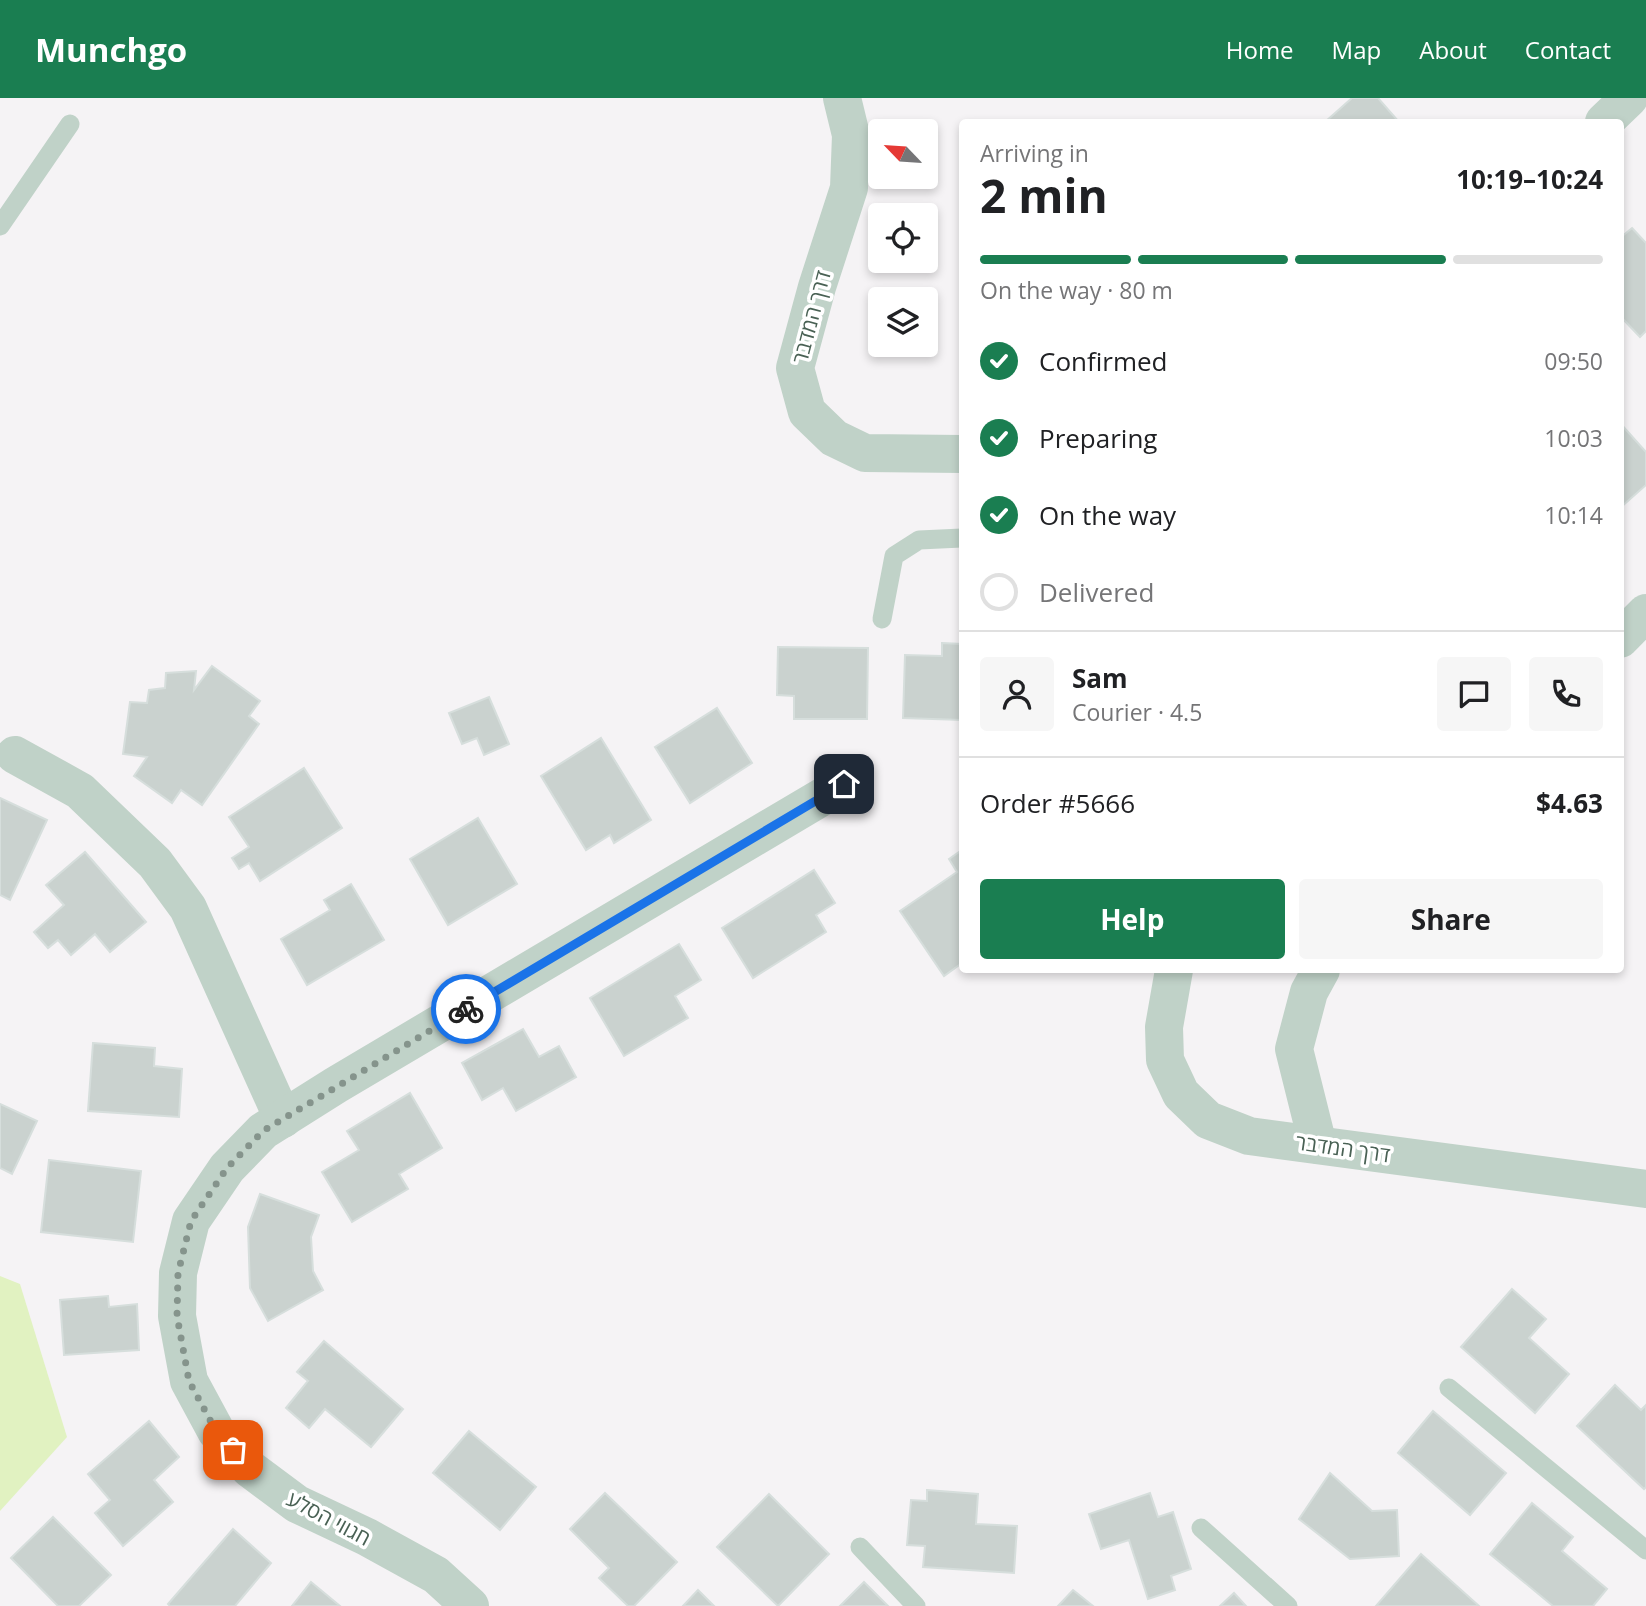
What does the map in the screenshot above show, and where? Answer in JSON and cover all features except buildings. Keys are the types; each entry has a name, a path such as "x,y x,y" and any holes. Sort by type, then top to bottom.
{"street":[{"name":"דרך המדבר","path":"842,98 850,135 849,188 794,368 807,412 834,438 865,453 959,454"},
{"path":"1607,119 1629,98"},
{"path":"1624,635 1646,613"},
{"path":"7,751 80,791 155,863 188,908 283,1119"},
{"name":"חגווי הסלע","path":"470,1606 436,1575 367,1537 297,1504 250,1469 216,1431 189,1381 177,1316 178,1273 191,1221 227,1168 263,1131 844,784"},
{"name":"דרך המדבר","path":"1173,973 1164,1027 1165,1060 1181,1094 1208,1119 1249,1136 1646,1189"},
{"path":"1318,1145 1294,1049 1309,992 1319,973"}],"lane":[{"path":"0,226 71,124"},
{"path":"882,619 894,556 919,540 959,538"},
{"path":"1449,1388 1646,1550"},
{"path":"1200,1528 1288,1606"},
{"path":"860,1547 916,1606"}],"green space":[{"path":"0,1276 20,1284 67,1437 0,1511"}],"way so far":[{"path":"233,1450 216,1431 189,1381 177,1316 178,1273 191,1221 227,1168 263,1131 466,1009"}],"route":[{"path":"466,1009 844,784"}]}
